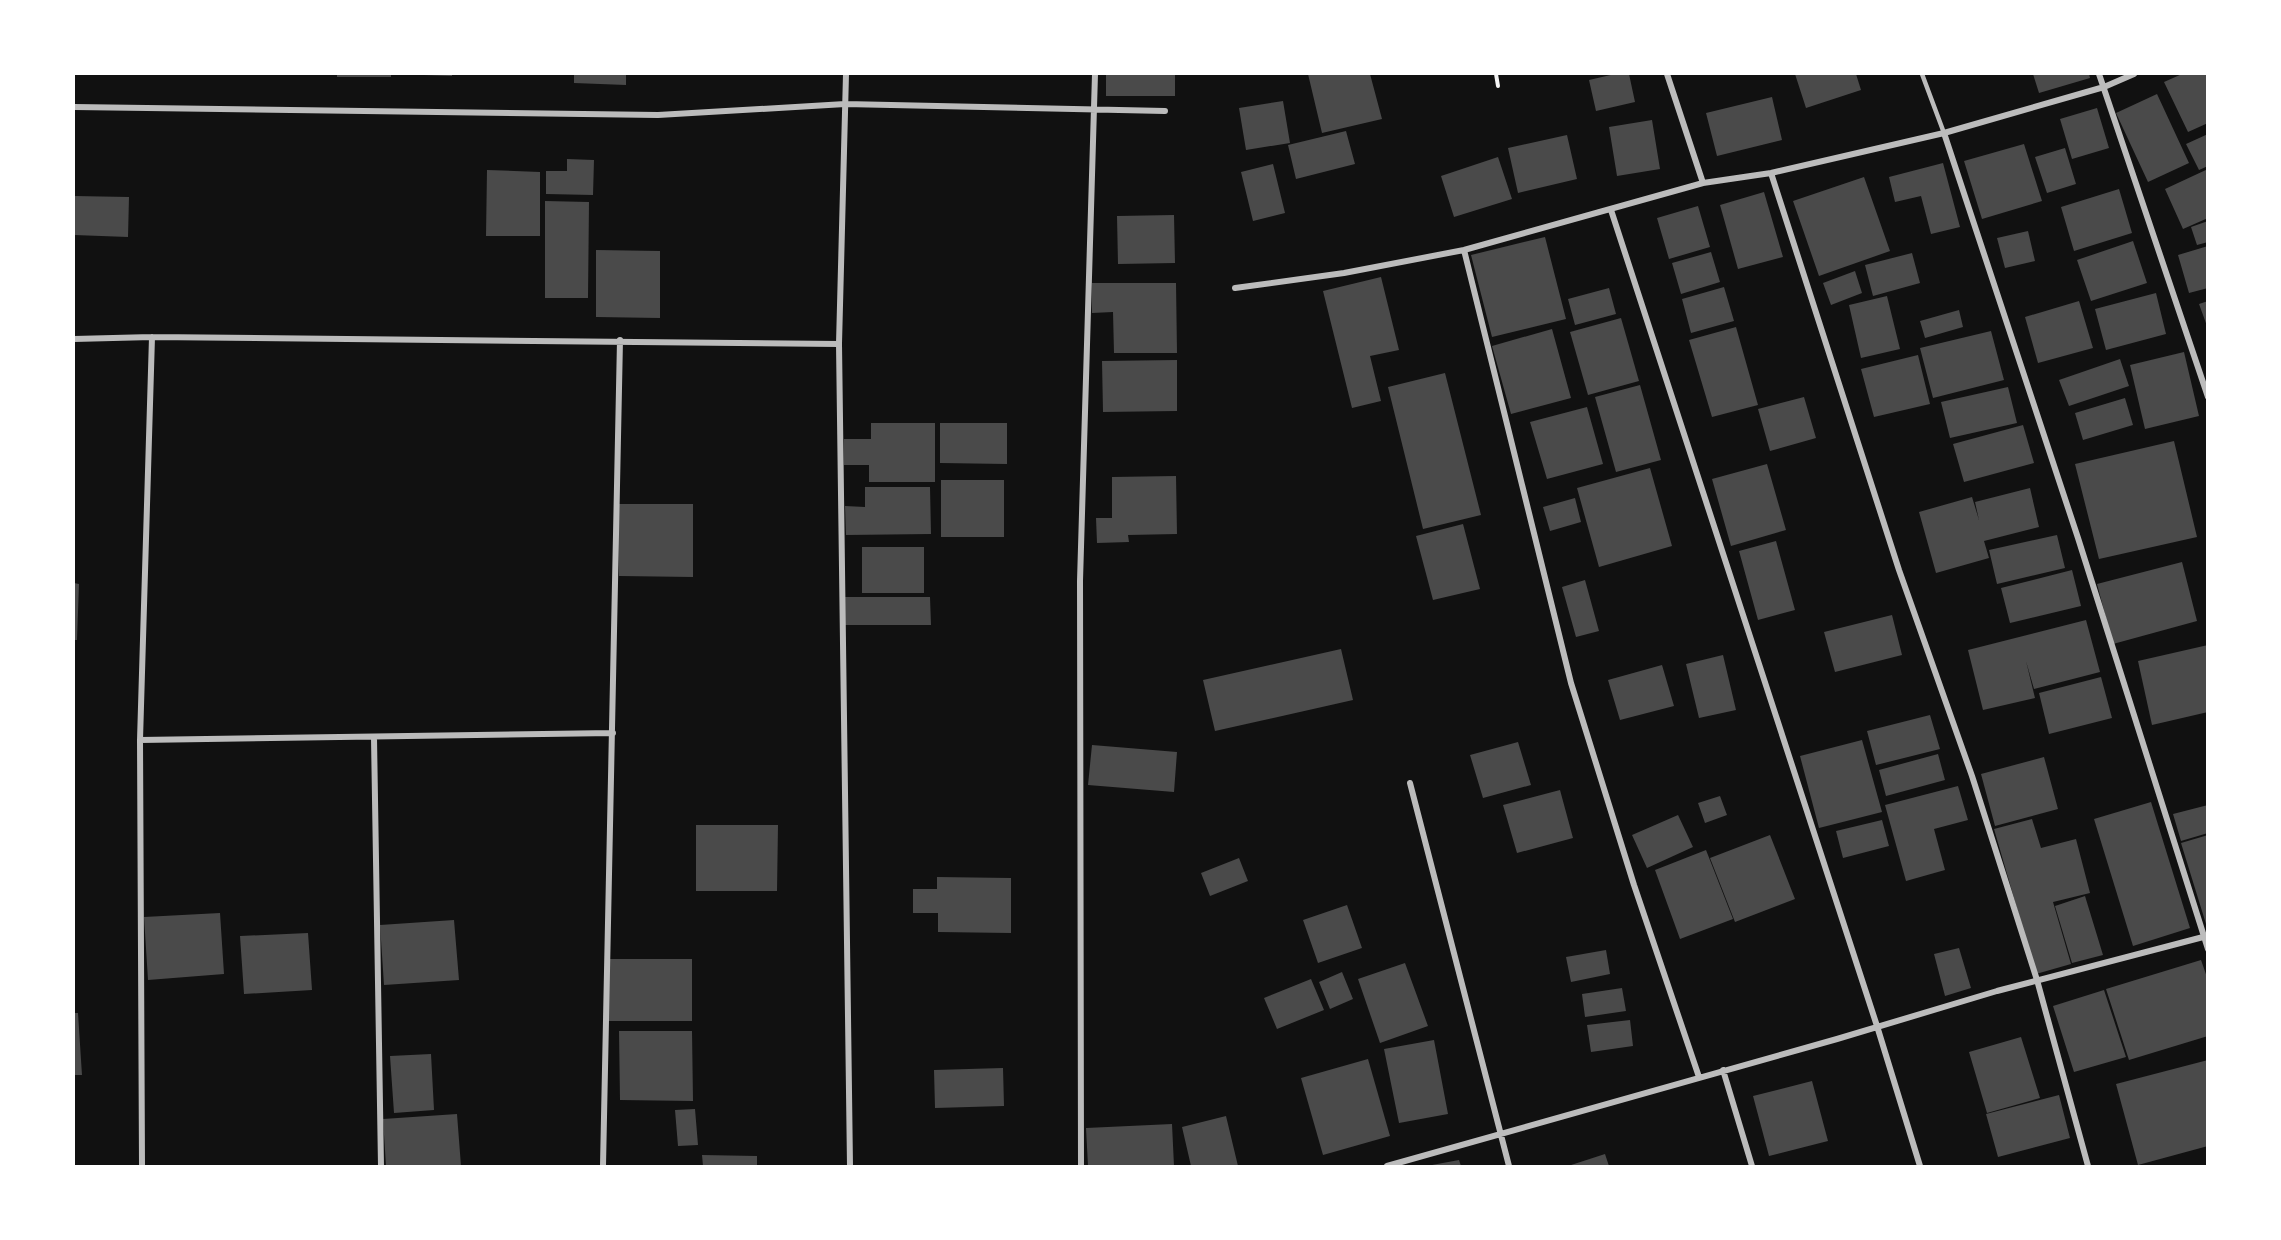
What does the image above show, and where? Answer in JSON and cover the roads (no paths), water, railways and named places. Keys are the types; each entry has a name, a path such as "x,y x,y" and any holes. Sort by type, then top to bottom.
{"street":[{"path":"846,74 839,344 850,1167"},
{"path":"1081,1167 1080,581 1095,74"},
{"path":"1666,74 1703,183"},
{"path":"2099,74 2208,397"},
{"path":"1235,288 1344,273 1464,250 1703,183 1771,172 1944,133 2104,87 2134,74"},
{"path":"74,106 658,115 845,104 1165,111"},
{"path":"1944,133 2078,537 2206,936 2208,949"},
{"path":"1771,172 1899,570 1972,776 2037,980 2088,1167"},
{"path":"1611,210 1877,1026 1920,1167"},
{"path":"1464,250 1571,683 1630,874 1699,1077"},
{"path":"74,339 152,337 620,340 839,344"},
{"path":"142,1167 140,740 152,337"},
{"path":"603,1167 620,340"},
{"path":"140,740 613,733"},
{"path":"375,738 381,1167"},
{"path":"1410,783 1509,1167"},
{"path":"1387,1167 2037,980 2206,936"},
{"path":"1723,1070 1752,1167"}],"lane":[{"path":"1922,74 1944,133"}]}
